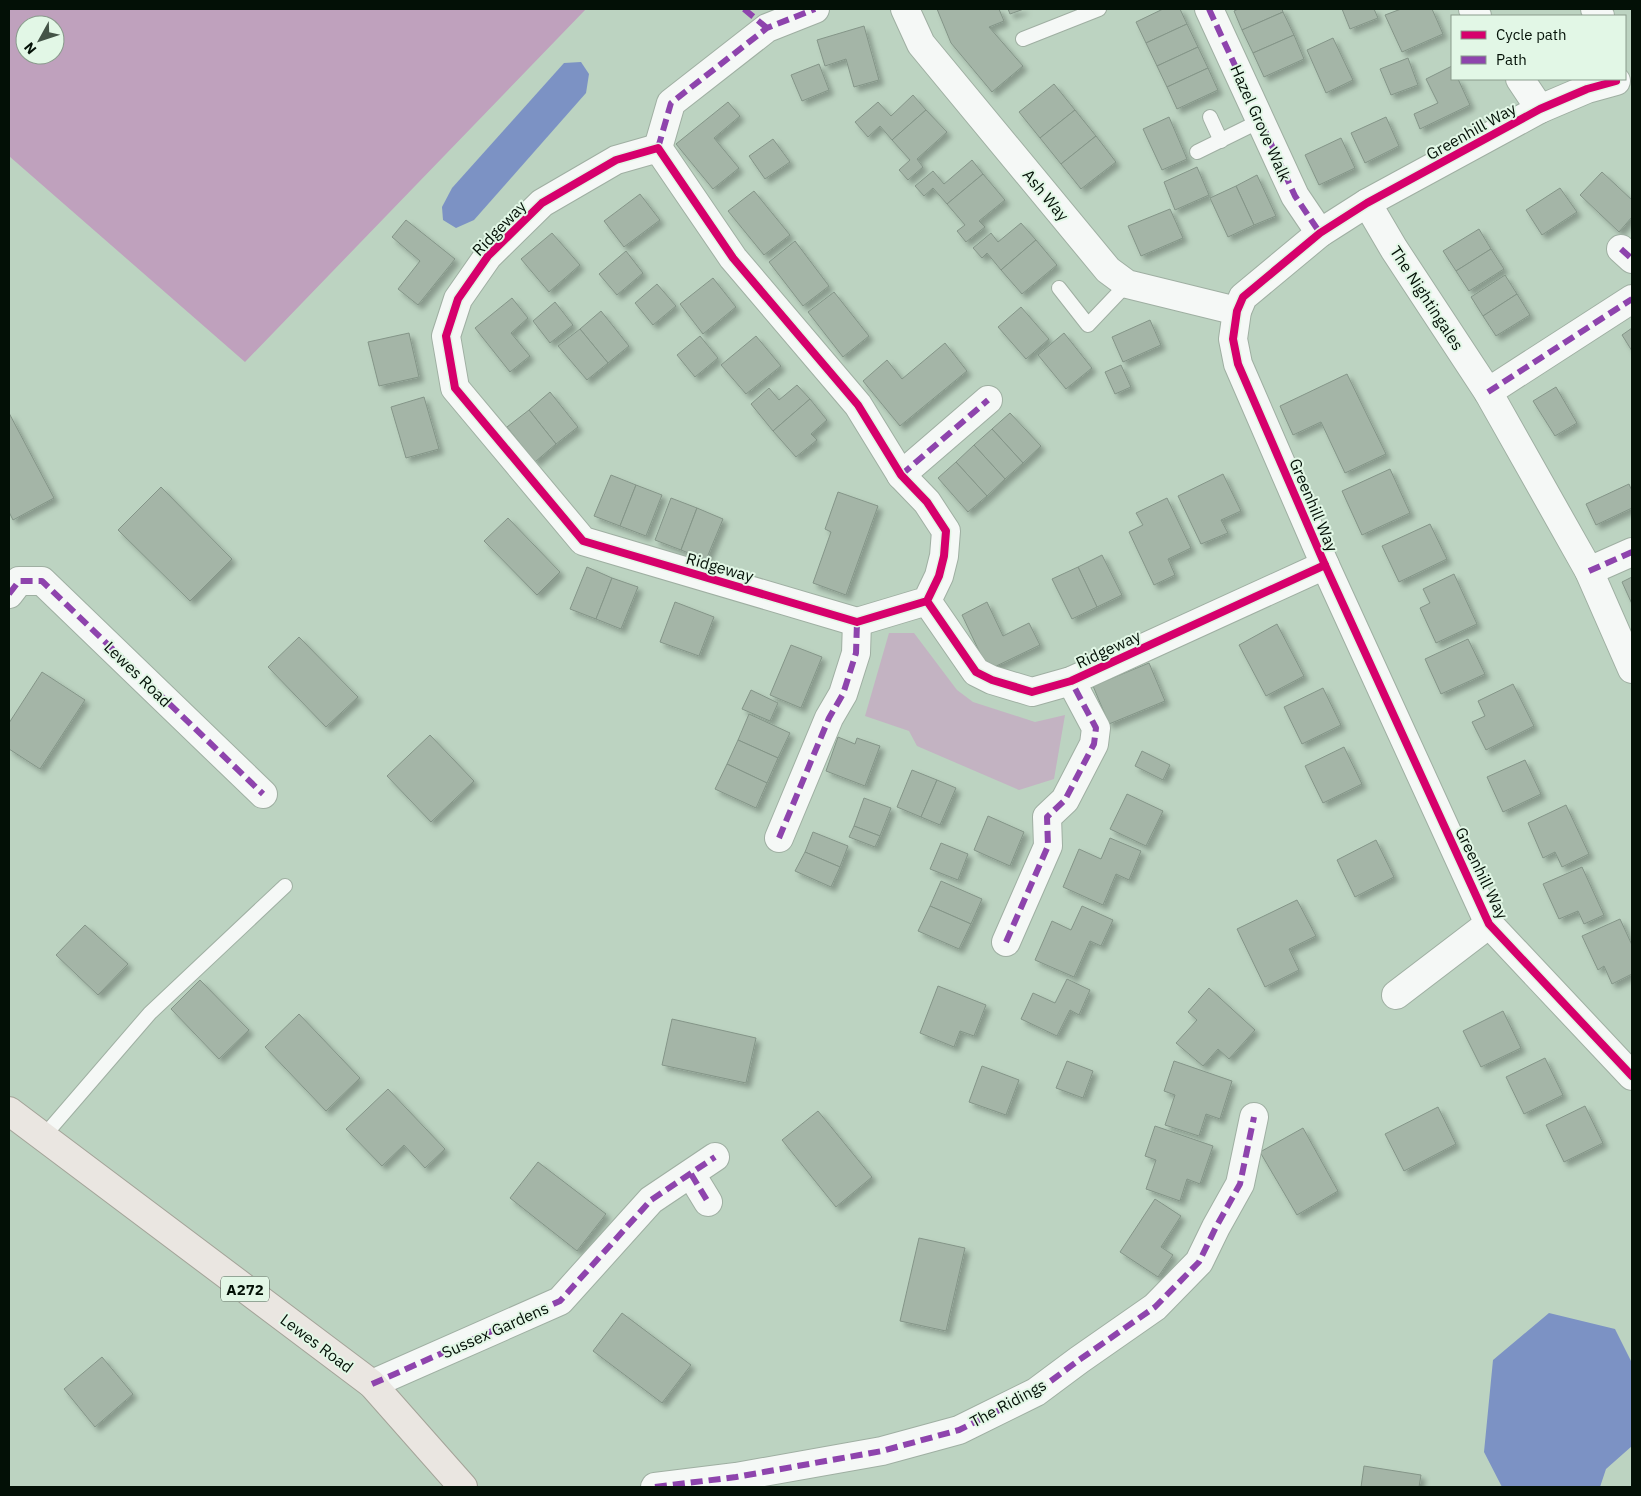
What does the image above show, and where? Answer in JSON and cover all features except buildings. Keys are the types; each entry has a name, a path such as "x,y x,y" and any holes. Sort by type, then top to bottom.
{"highway":[{"name":"Lewes Road","path":"9,1111 372,1384 463,1487"}],"street":[{"path":"779,838 829,718 842,694 856,653 857,622 927,601 939,576 944,556 946,531 927,502 900,475 858,405 733,258 658,148 671,103 766,28 815,9"},
{"name":"Ash Way","path":"905,9 921,44 1108,270 1127,284 1237,311"},
{"name":"Hazel Grove Walk","path":"1210,9 1295,196 1320,233"},
{"path":"1521,80 1540,109"},
{"name":"Greenhill Way","path":"1622,83 1587,89 1540,109 1367,203 1320,233 1243,297 1237,311 1233,339 1238,364 1325,565 1489,924 1632,1076"},
{"name":"Ridgeway","path":"658,148 616,160 542,203 488,256 458,299 446,336 455,388 584,541 857,622"},
{"name":"The Nightingales","path":"1367,203 1394,249 1488,392 1590,571 1632,669"},
{"path":"1488,392 1632,299"},
{"path":"900,475 988,400"},
{"path":"1590,571 1632,552"},
{"name":"Ridgeway","path":"927,601 976,672 992,680 1032,692 1071,681 1325,565"},
{"name":"Lewes Road","path":"9,594 19,581 42,581 263,794"},
{"name":"Ridgeway","path":"1006,942 1048,846 1047,817 1065,800 1094,744 1096,728 1071,681"},
{"name":"Greenhill Way","path":"1396,994 1489,924"},
{"name":"The Ridings","path":"655,1487 736,1477 882,1451 959,1430 1036,1392 1155,1306 1199,1262 1240,1184 1254,1117"},
{"name":"Sussex Gardens","path":"372,1384 560,1301 651,1200 715,1157"},
{"path":"691,1174 708,1202"}],"lane":[{"path":"1023,39 1081,12 1099,9"},
{"path":"1210,117 1221,141"},
{"path":"1197,152 1260,121"},
{"path":"1058,288 1088,325 1127,284"},
{"path":"43,1137 150,1012 285,886"}],"shaded area":[{"path":"9,9 586,9 245,362 9,156"},
{"path":"889,633 914,633 957,690 973,702 1035,722 1065,715 1054,779 1019,790 917,746 909,731 865,716"}],"water":[{"path":"581,62 589,74 586,93 474,220 456,228 443,220 442,207 452,188 564,63"},
{"path":"1549,1313 1615,1329 1632,1363 1632,1446 1606,1469 1600,1487 1502,1487 1484,1452 1493,1360"}],"marked path":[{"path":"744,9 767,28"},
{"path":"658,148 671,103 767,28 815,9"},
{"path":"1209,9 1295,196 1320,233"},
{"path":"1621,249 1632,259"},
{"path":"1488,392 1632,299"},
{"path":"901,475 988,400"},
{"path":"1589,571 1632,552"},
{"path":"9,594 19,581 42,581 263,794"},
{"path":"779,838 829,718 843,694 856,653 857,622"},
{"path":"1006,942 1048,846 1047,817 1065,800 1094,744 1096,728 1071,681"},
{"path":"655,1487 736,1477 882,1451 959,1430 1036,1392 1155,1307 1199,1262 1240,1184 1254,1117"},
{"path":"372,1384 560,1301 651,1200 715,1157"},
{"path":"691,1174 708,1202"}],"cycle path":[{"path":"1616,81 1587,89 1540,109 1367,203 1320,233 1243,297 1237,311 1233,339 1238,364 1325,565 1489,924 1632,1076"},
{"path":"927,601 857,622 583,541 455,388 446,336 458,299 488,256 542,203 616,160 658,148 733,258 858,405 901,475 927,502 946,531 944,556 939,576 927,601 976,672 992,680 1032,692 1071,681 1325,565"}]}
